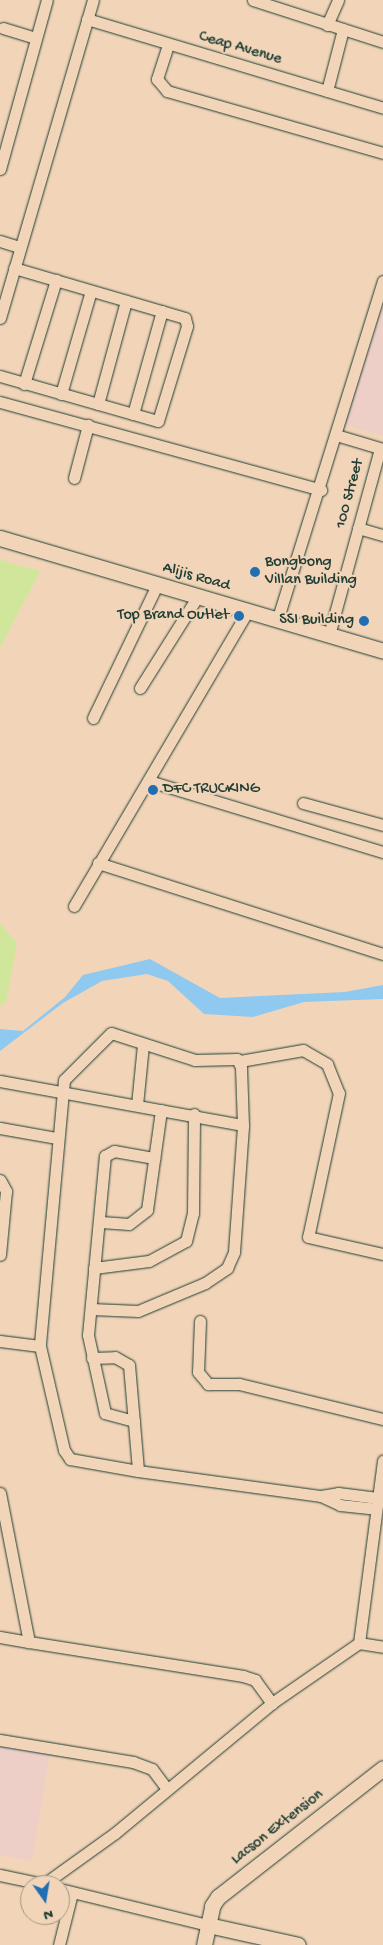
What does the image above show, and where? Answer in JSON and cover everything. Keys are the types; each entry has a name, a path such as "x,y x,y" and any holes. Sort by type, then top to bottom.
{"main road":[{"name":"Alijis Road","path":"0,538 383,651"},
{"name":"Lacson Extension","path":"204,1945 208,1925 218,1897 383,1768"},
{"path":"208,1925 298,1945"}],"street":[{"path":"0,169 47,0"},
{"path":"0,318 93,0"},
{"path":"253,0 383,42"},
{"path":"328,25 338,0"},
{"name":"Ceap Avenue","path":"88,19 168,45 383,108"},
{"path":"2,28 36,38"},
{"path":"327,92 343,29"},
{"path":"168,45 157,79 167,91 383,152"},
{"path":"0,241 20,247"},
{"path":"0,376 158,421 163,416 187,326 185,318 14,268"},
{"path":"24,384 56,280"},
{"path":"277,621 321,490 383,281"},
{"path":"61,394 91,291"},
{"path":"98,404 126,301"},
{"path":"133,414 162,311"},
{"path":"0,402 321,490"},
{"path":"74,478 88,425"},
{"path":"336,435 382,449"},
{"name":"100 Street","path":"329,635 382,449"},
{"path":"358,528 383,535"},
{"path":"93,718 157,585"},
{"path":"140,688 198,596"},
{"path":"74,906 248,611"},
{"path":"149,781 383,852"},
{"path":"304,803 383,825"},
{"path":"98,863 383,954"},
{"path":"377,1503 338,1492 321,1496 138,1471 67,1456 40,1346 60,1092 64,1080 105,1036 111,1033 143,1045 195,1060 240,1062 303,1050 327,1064 339,1093 308,1238 383,1254"},
{"path":"137,1105 143,1045"},
{"path":"91,1309 138,1311 205,1283 227,1268 234,1252 243,1125 240,1062"},
{"path":"0,1080 161,1110 194,1114 243,1125"},
{"path":"101,1222 124,1224 142,1217 150,1203 161,1110"},
{"path":"94,1268 149,1261 186,1241 193,1214 194,1114"},
{"path":"0,1128 57,1138"},
{"path":"134,1420 105,1413 92,1358 91,1309 94,1268 101,1222 105,1156 114,1151 154,1158"},
{"path":"0,1180 6,1191 0,1255"},
{"path":"200,1321 198,1372 208,1384 239,1384 383,1419"},
{"path":"0,1341 40,1346"},
{"path":"92,1358 115,1357 129,1365 138,1471"},
{"path":"358,1643 383,1461"},
{"path":"0,1494 29,1642"},
{"path":"0,1637 243,1676 255,1680 272,1703"},
{"path":"57,1875 272,1703 358,1643 383,1647"},
{"path":"0,1740 133,1762 152,1770 167,1789"},
{"path":"0,1875 20,1879"},
{"path":"59,1945 72,1893 208,1925"}],"shaded area":[{"path":"383,306 383,436 344,424"},
{"path":"0,1738 51,1746 32,1861 0,1855"}],"green space":[{"path":"0,560 40,571 0,648"},
{"path":"0,923 17,943 6,1003 0,1005"}],"water":[{"path":"150,959 220,998 345,992 383,985 383,999 304,1002 253,1017 204,1014 168,981 147,974 102,981 63,1003 0,1051 0,1029 23,1031 65,997 83,975"}],"place":[{"name":"Bongbong Villan Building","path":"255,572"},
{"name":"Top Brand Outlet","path":"239,616"},
{"name":"SSI Building","path":"364,621"},
{"name":"DFC TRUCKING","path":"153,790"}]}
